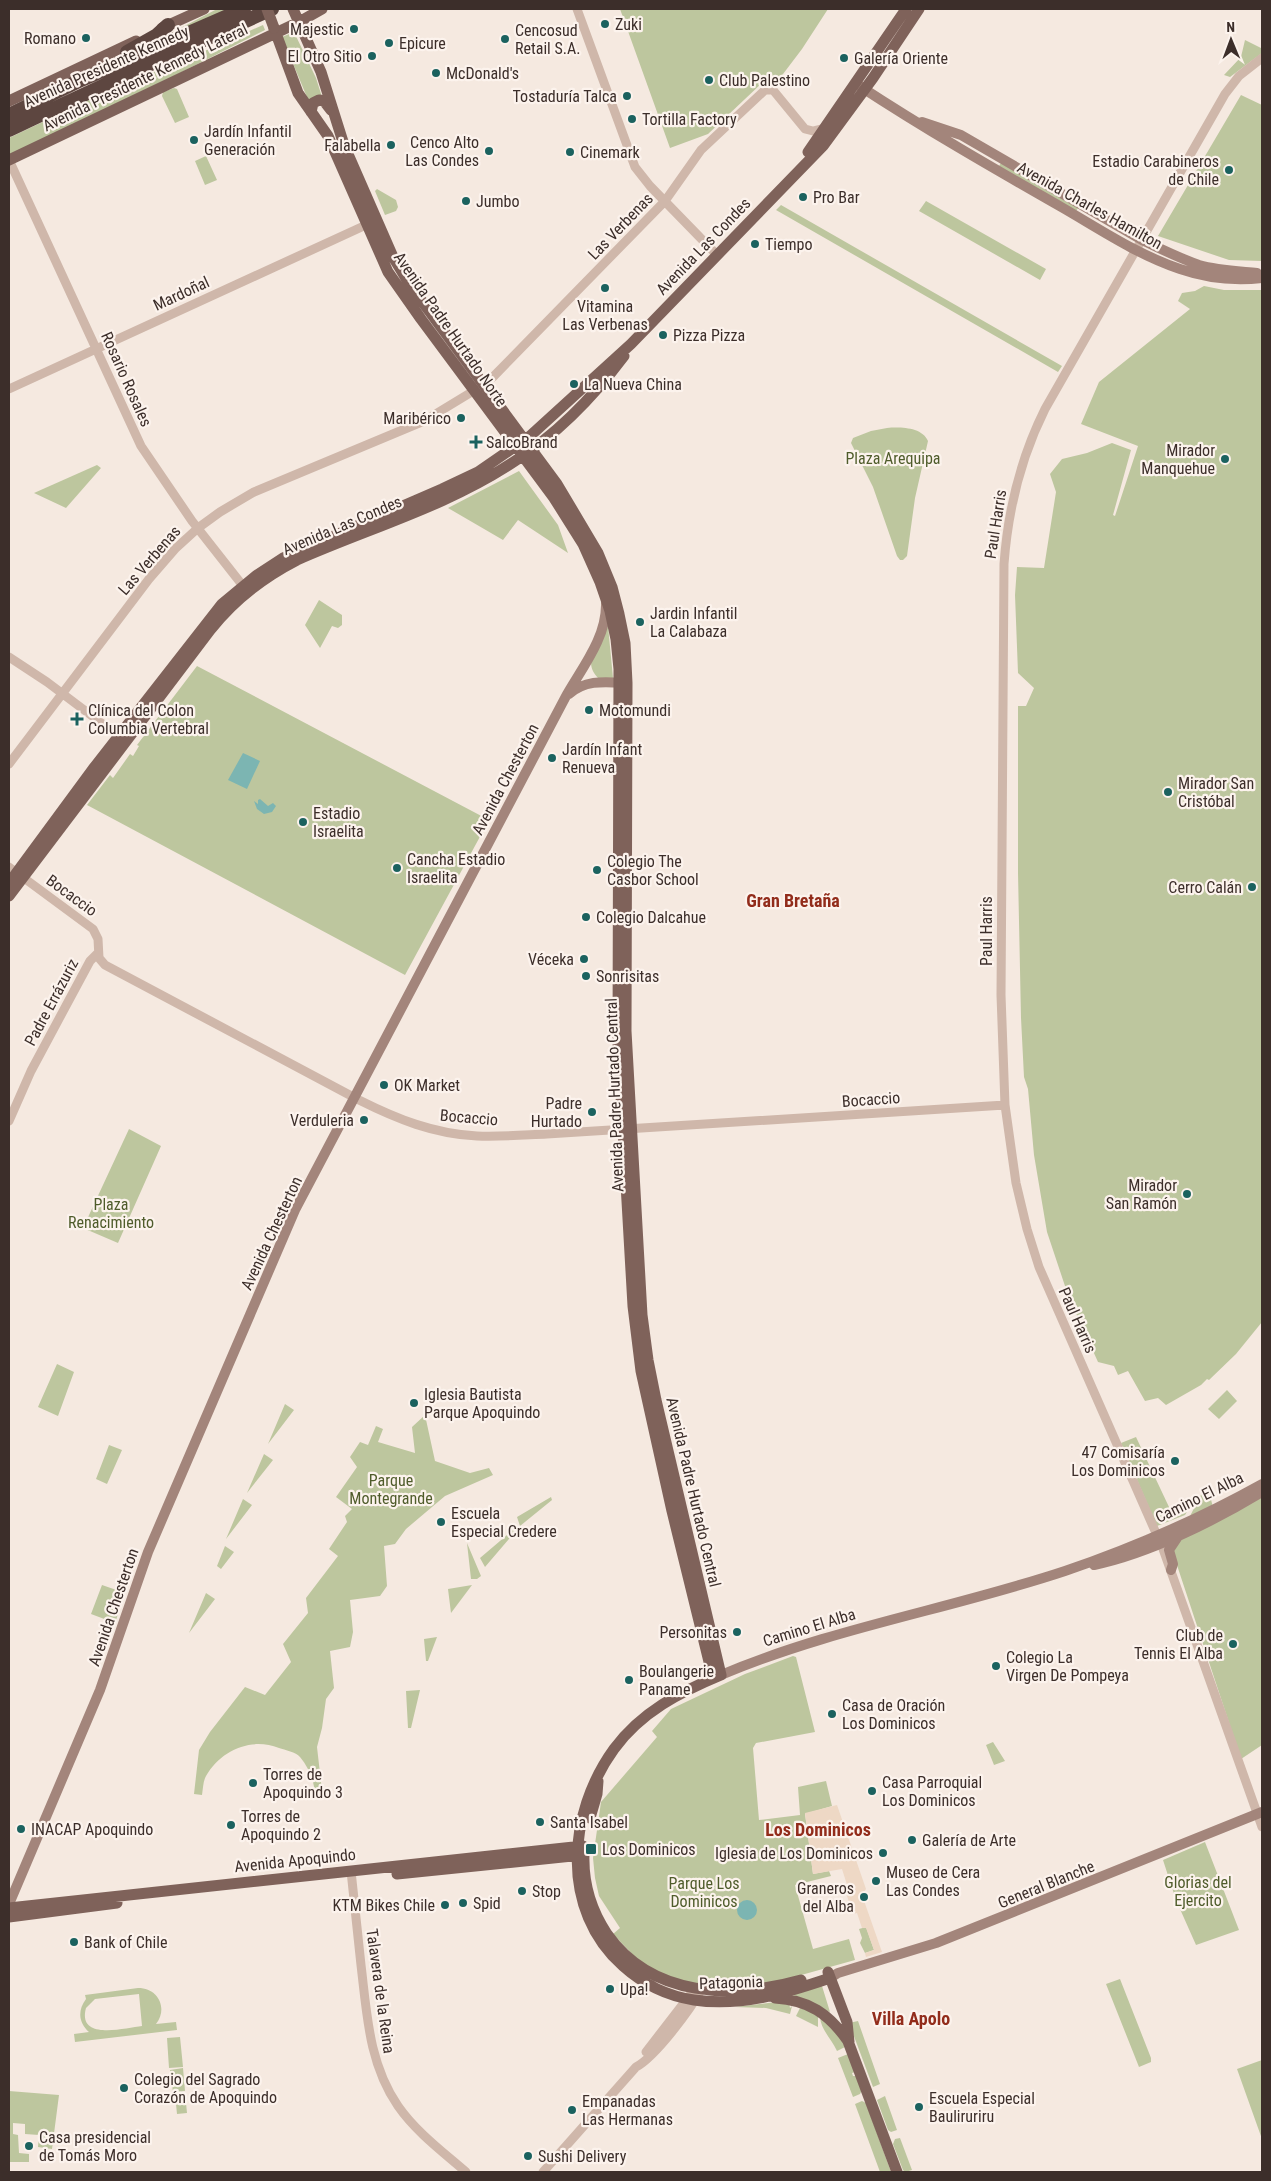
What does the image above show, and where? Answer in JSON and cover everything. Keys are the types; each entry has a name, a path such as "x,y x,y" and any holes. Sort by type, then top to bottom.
{"highway":[{"name":"Avenida Presidente Kennedy","path":"9,116 81,80 244,9"},
{"name":"Avenida Presidente Kennedy","path":"9,130 110,81 272,9"},
{"path":"81,80 156,35 168,25"}],"main road":[{"path":"9,101 204,9"},
{"name":"Avenida Padre Hurtado Norte","path":"267,9 294,85 328,136 386,268 421,319 479,387"},
{"name":"Avenida Presidente Kennedy Lateral","path":"9,160 275,30 301,13 322,9"},
{"name":"Avenida Las Condes","path":"9,884 123,739 207,620 222,604 246,588 286,556 478,472 559,427 618,364 631,344 826,141 906,9"},
{"name":"Avenida Las Condes","path":"797,171 826,128 919,9"},
{"name":"Avenida Padre Hurtado Norte","path":"301,13 347,153 390,251 404,276 437,321 479,387 524,448"},
{"name":"Avenida Charles Hamilton","path":"860,86 917,120 948,143 1136,250 1179,269 1205,276 1235,279 1262,278"},
{"path":"311,112 314,102 320,100 324,102 333,114"},
{"name":"Avenida Charles Hamilton","path":"917,120 952,131 1142,240 1200,265 1229,271 1262,273"},
{"path":"948,143 948,137 952,131"},
{"path":"421,319 430,322 437,321"},
{"name":"Avenida Padre Hurtado Central","path":"524,448 577,533 595,568 616,639 623,683"},
{"name":"Avenida Padre Hurtado Central","path":"524,448 581,522 605,568 622,628 626,1130 642,1315 648,1360 717,1676"},
{"name":"Avenida Chesterton","path":"9,1906 100,1690 137,1580 295,1210 602,630 606,613 605,598"},
{"path":"586,661 588,674 595,682"},
{"path":"565,698 580,686 595,682 623,683"},
{"name":"Avenida Las Condes","path":"9,896 16,873"},
{"name":"Camino El Alba","path":"581,1851 597,1794 598,1776 615,1748 644,1717 662,1704 717,1676 763,1657 1066,1571 1104,1563 1159,1539 1262,1484"},
{"name":"Camino El Alba","path":"1159,1539 1180,1534 1262,1492"},
{"path":"1170,1570 1172,1564 1169,1550 1180,1534"},
{"name":"General Blanche","path":"828,1975 952,1937 1260,1813"},
{"name":"Avenida Apoquindo","path":"9,1906 581,1851"},
{"name":"Patagonia","path":"581,1851 578,1882 583,1905 592,1926 604,1946 639,1979 663,1991 694,1994 728,2002 766,1998 828,1975"},
{"name":"Avenida Apoquindo","path":"9,1918 351,1874"},
{"path":"828,1975 847,2022 849,2042 897,2172"},
{"name":"Patagonia","path":"694,1994 764,1989 828,1975"},
{"path":"766,1998 796,2002 822,2012 836,2024 849,2042"}],"street":[{"path":"577,9 633,163 665,201 718,254"},
{"name":"Paul Harris","path":"1262,58 1246,69 1229,88 1041,417 1021,468 1008,527 1003,581 1000,963 1005,1105 1016,1183 1036,1258 1159,1539 1260,1813 1262,1827"},
{"name":"Las Verbenas","path":"9,764 156,570 198,528 220,512 254,492 424,421 479,387 498,371 665,201 707,145 768,88 773,90 805,128 813,131 826,128"},
{"name":"Rosario Rosales","path":"9,160 141,446 198,528 246,588"},
{"name":"Mardoñal","path":"9,389 366,225"},
{"path":"9,657 123,739"},
{"name":"Bocaccio","path":"16,873 93,928 98,939 97,954 105,966 354,1098 410,1123 462,1134 496,1136 626,1130 1005,1105"},
{"name":"Padre Errázuriz","path":"9,1122 40,1053 90,961 97,954"},
{"name":"Talavera de la Reina","path":"351,1874 369,2033 381,2075 410,2122 466,2172"},
{"path":"543,2172 636,2067 641,2058 694,1994"}],"green space":[{"path":"217,9 228,9 154,42"},
{"name":"Club Palestino","path":"620,9 828,9 780,78 763,82 708,134 670,148"},
{"path":"263,25 265,30 9,155 9,138 118,86 189,58"},
{"path":"294,32 316,78 322,97 309,102 282,37"},
{"path":"1245,40 1261,48 1262,53 1230,77 1224,75 1241,57"},
{"path":"174,88 177,89 189,117 175,123 162,96 163,92"},
{"name":"Estadio Carabineros de Chile","path":"1241,95 1262,105 1262,261 1229,260 1158,236"},
{"path":"206,156 217,180 205,185 195,161"},
{"path":"1001,163 1078,208 1075,213 997,169"},
{"path":"377,189 396,200 398,207 396,211 385,215 375,191"},
{"path":"926,201 1046,269 1040,280 919,211"},
{"path":"781,205 1062,366 1058,372 776,210"},
{"path":"1204,286 1224,290 1262,290 1262,1322 1236,1354 1209,1380 1207,1379 1201,1385 1166,1405 1158,1398 1145,1401 1128,1371 1118,1375 1114,1366 1098,1362 1069,1298 1047,1232 1034,1155 1028,1089 1024,1077 1021,1018 1018,873 1018,706 1026,706 1034,688 1018,673 1015,595 1017,567 1044,568 1056,492 1050,474 1062,459 1087,453 1112,443 1131,450 1113,515 1115,516 1138,446 1081,424 1099,382 1190,309 1178,301 1182,293 1195,291"},
{"name":"Plaza Arequipa","path":"887,428 916,430 925,436 928,441 915,498 907,556 903,560 900,560 897,556 873,487 851,443 853,438 871,431"},
{"path":"97,465 101,468 66,508 34,493"},
{"path":"519,471 558,525 568,553 518,520 503,540 448,508"},
{"path":"319,600 342,615 342,625 338,628 332,626 320,648 305,625"},
{"path":"608,626 613,678 599,679 591,666 591,659"},
{"name":"Estadio Israelita","path":"197,666 489,820 405,975 87,805 110,775 113,778 130,754 133,756 139,746 137,745"},
{"name":"Plaza Renacimiento","path":"129,1129 161,1146 118,1243 83,1228"},
{"path":"57,1364 74,1372 58,1416 38,1407"},
{"path":"1227,1390 1237,1401 1219,1419 1208,1409"},
{"path":"285,1404 294,1410 268,1444"},
{"name":"Parque Montegrande","path":"425,1415 435,1461 470,1473 489,1468 493,1475 445,1496 406,1529 395,1544 384,1546 387,1586 380,1596 350,1600 353,1632 350,1647 330,1651 334,1688 326,1699 317,1747 322,1791 315,1792 308,1769 298,1755 290,1751 258,1744 238,1748 220,1759 206,1776 202,1795 194,1794 199,1750 210,1732 245,1687 265,1695 291,1662 283,1644 308,1613 306,1598 338,1556 329,1549 347,1522 345,1516 352,1509 336,1497 357,1467 350,1457 360,1442 368,1445 376,1426 383,1429 378,1442 415,1453 412,1427"},
{"path":"1136,1437 1169,1507 1179,1511 1181,1507 1188,1510 1185,1515 1157,1526 1121,1443"},
{"path":"109,1445 122,1450 107,1484 96,1479"},
{"path":"264,1454 273,1460 247,1493"},
{"path":"1202,1493 1210,1496 1213,1507 1190,1516"},
{"path":"551,1497 552,1500 520,1526 517,1517"},
{"name":"Club de Tennis El Alba","path":"1262,1497 1262,1745 1241,1759 1170,1544"},
{"path":"243,1499 252,1505 226,1539"},
{"path":"513,1530 515,1532 485,1567 480,1558"},
{"path":"467,1543 481,1576 477,1579 471,1579"},
{"path":"225,1546 234,1552 221,1569 217,1566"},
{"path":"102,1585 125,1593 115,1623 91,1614"},
{"path":"472,1585 451,1613 448,1589"},
{"path":"206,1593 215,1599 189,1633"},
{"path":"437,1637 428,1661 426,1661 424,1639"},
{"name":"Parque Los Dominicos","path":"793,1656 796,1657 815,1732 756,1743 753,1748 759,1820 800,1815 798,1787 826,1781 832,1806 805,1814 813,1874 829,1871 831,1876 795,1885 813,1949 849,1939 855,1960 769,1984 710,1986 682,1981 651,1970 634,1956 613,1934 620,1928 599,1896 593,1858 601,1802 657,1737 652,1731 671,1709 745,1674"},
{"path":"420,1690 411,1728 408,1728 406,1691"},
{"path":"993,1742 1005,1761 994,1765 986,1745"},
{"name":"Glorias del Ejercito","path":"1205,1842 1239,1930 1196,1945 1176,1900 1163,1860"},
{"path":"866,1927 874,1950 865,1953 860,1943 862,1938 859,1929"},
{"path":"1120,1979 1151,2058 1151,2062 1139,2067 1106,1984"},
{"path":"822,1986 830,2012 790,1994"},
{"path":"138,1988 145,1989 156,1995 161,2006 160,2018 156,2024 176,2022 177,2030 75,2042 74,2034 89,2032 83,2025 80,2017 81,2008 86,1999 85,1995","holes":["139,1994 142,2026 114,2030 95,2029 89,2025 85,2018 86,2008 95,1999"]},
{"path":"777,2002 789,2003 790,2008 792,2006 790,2014 766,2008 735,2007"},
{"path":"800,2008 818,2014 818,2027 796,2016"},
{"path":"820,2017 836,2028 845,2047 837,2051 824,2030"},
{"path":"858,2021 880,2084 873,2087 849,2023"},
{"path":"180,2037 183,2067 169,2068 167,2038"},
{"path":"848,2054 855,2072 852,2073 853,2076 856,2076 862,2090 860,2094 853,2097 838,2058"},
{"path":"1262,2060 1262,2139 1237,2069"},
{"path":"183,2068 185,2091 173,2092 170,2070"},
{"path":"9,2091 59,2095 52,2149 38,2147 39,2135 25,2134 25,2124 13,2123 13,2134 18,2135 19,2153 29,2154 29,2162 9,2162"},
{"path":"185,2093 187,2113 177,2114 175,2094"},
{"path":"885,2096 897,2130 891,2132 888,2130 877,2100"},
{"path":"862,2101 866,2103 891,2172 880,2172 855,2104"},
{"path":"900,2138 912,2170 905,2172 893,2144 895,2139"}],"shaded area":[{"path":"837,1805 866,1889 862,1895 882,1952 866,1957 865,1953 874,1950 866,1928 862,1928 857,1913 853,1914 845,1890 848,1888 842,1869 813,1874 805,1813"}],"water":[{"path":"243,753 260,761 247,789 228,780"},
{"path":"260,799 268,806 273,803 276,806 272,812 264,814 257,809 254,801 258,804"},
{"path":"747,1900 754,1903 757,1910 754,1917 747,1920 740,1917 737,1910 740,1903"}],"place":[{"name":"Zuki","path":"605,24"},
{"name":"Majestic","path":"354,29"},
{"name":"Romano","path":"86,38"},
{"name":"Cencosud Retail S.A.","path":"505,39"},
{"name":"Epicure","path":"389,43"},
{"name":"El Otro Sitio","path":"372,56"},
{"name":"Galería Oriente","path":"844,58"},
{"name":"McDonald's","path":"436,73"},
{"name":"Club Palestino","path":"709,80"},
{"name":"Tostaduría Talca","path":"627,96"},
{"name":"Tortilla Factory","path":"632,119"},
{"name":"Jardín Infantil Generación","path":"194,140"},
{"name":"Falabella","path":"391,145"},
{"name":"Cenco Alto Las Condes","path":"489,151"},
{"name":"Cinemark","path":"570,152"},
{"name":"Estadio Carabineros de Chile","path":"1229,170"},
{"name":"Pro Bar","path":"803,197"},
{"name":"Jumbo","path":"466,201"},
{"name":"Tiempo","path":"755,244"},
{"name":"Vitamina Las Verbenas","path":"605,288"},
{"name":"Pizza Pizza","path":"663,335"},
{"name":"La Nueva China","path":"574,384"},
{"name":"Maribérico","path":"461,418"},
{"name":"SalcoBrand","path":"476,442"},
{"name":"Mirador Manquehue","path":"1225,459"},
{"name":"Jardin Infantil La Calabaza","path":"640,622"},
{"name":"Motomundi","path":"589,710"},
{"name":"Clínica del Colon Columbia Vertebral","path":"77,719"},
{"name":"Jardín Infant Renueva","path":"552,758"},
{"name":"Mirador San Cristóbal","path":"1168,792"},
{"name":"Estadio Israelita","path":"303,822"},
{"name":"Cancha Estadio Israelita","path":"397,868"},
{"name":"Colegio The Casbor School","path":"597,870"},
{"name":"Cerro Calán","path":"1252,887"},
{"name":"Colegio Dalcahue","path":"586,917"},
{"name":"Véceka","path":"584,959"},
{"name":"Sonrisitas","path":"586,976"},
{"name":"OK Market","path":"384,1085"},
{"name":"Padre Hurtado","path":"592,1112"},
{"name":"Verduleria","path":"364,1120"},
{"name":"Mirador San Ramón","path":"1187,1194"},
{"name":"Iglesia Bautista Parque Apoquindo","path":"414,1403"},
{"name":"47 Comisaría Los Dominicos","path":"1175,1461"},
{"name":"Escuela Especial Credere","path":"441,1522"},
{"name":"Personitas","path":"737,1632"},
{"name":"Club de Tennis El Alba","path":"1233,1644"},
{"name":"Colegio La Virgen De Pompeya","path":"996,1666"},
{"name":"Boulangerie Paname","path":"629,1680"},
{"name":"Casa de Oración Los Dominicos","path":"832,1714"},
{"name":"Torres de Apoquindo 3","path":"253,1783"},
{"name":"Casa Parroquial Los Dominicos","path":"872,1791"},
{"name":"Santa Isabel","path":"540,1822"},
{"name":"Torres de Apoquindo 2","path":"231,1825"},
{"name":"INACAP Apoquindo","path":"21,1829"},
{"name":"Galería de Arte","path":"912,1840"},
{"name":"Los Dominicos","path":"591,1849"},
{"name":"Iglesia de Los Dominicos","path":"883,1853"},
{"name":"Museo de Cera Las Condes","path":"876,1881"},
{"name":"Stop","path":"522,1891"},
{"name":"Graneros del Alba","path":"864,1897"},
{"name":"Spid","path":"463,1903"},
{"name":"KTM Bikes Chile","path":"445,1905"},
{"name":"Bank of Chile","path":"74,1942"},
{"name":"Upa!","path":"610,1989"},
{"name":"Colegio del Sagrado Corazón de Apoquindo","path":"124,2088"},
{"name":"Escuela Especial Bauliruriru","path":"919,2107"},
{"name":"Empanadas Las Hermanas","path":"572,2110"},
{"name":"Casa presidencial de Tomás Moro","path":"29,2146"},
{"name":"Sushi Delivery","path":"528,2156"}],"district":[{"name":"Gran Bretaña","path":"793,901"},
{"name":"Los Dominicos","path":"818,1830"},
{"name":"Villa Apolo","path":"911,2019"}]}
